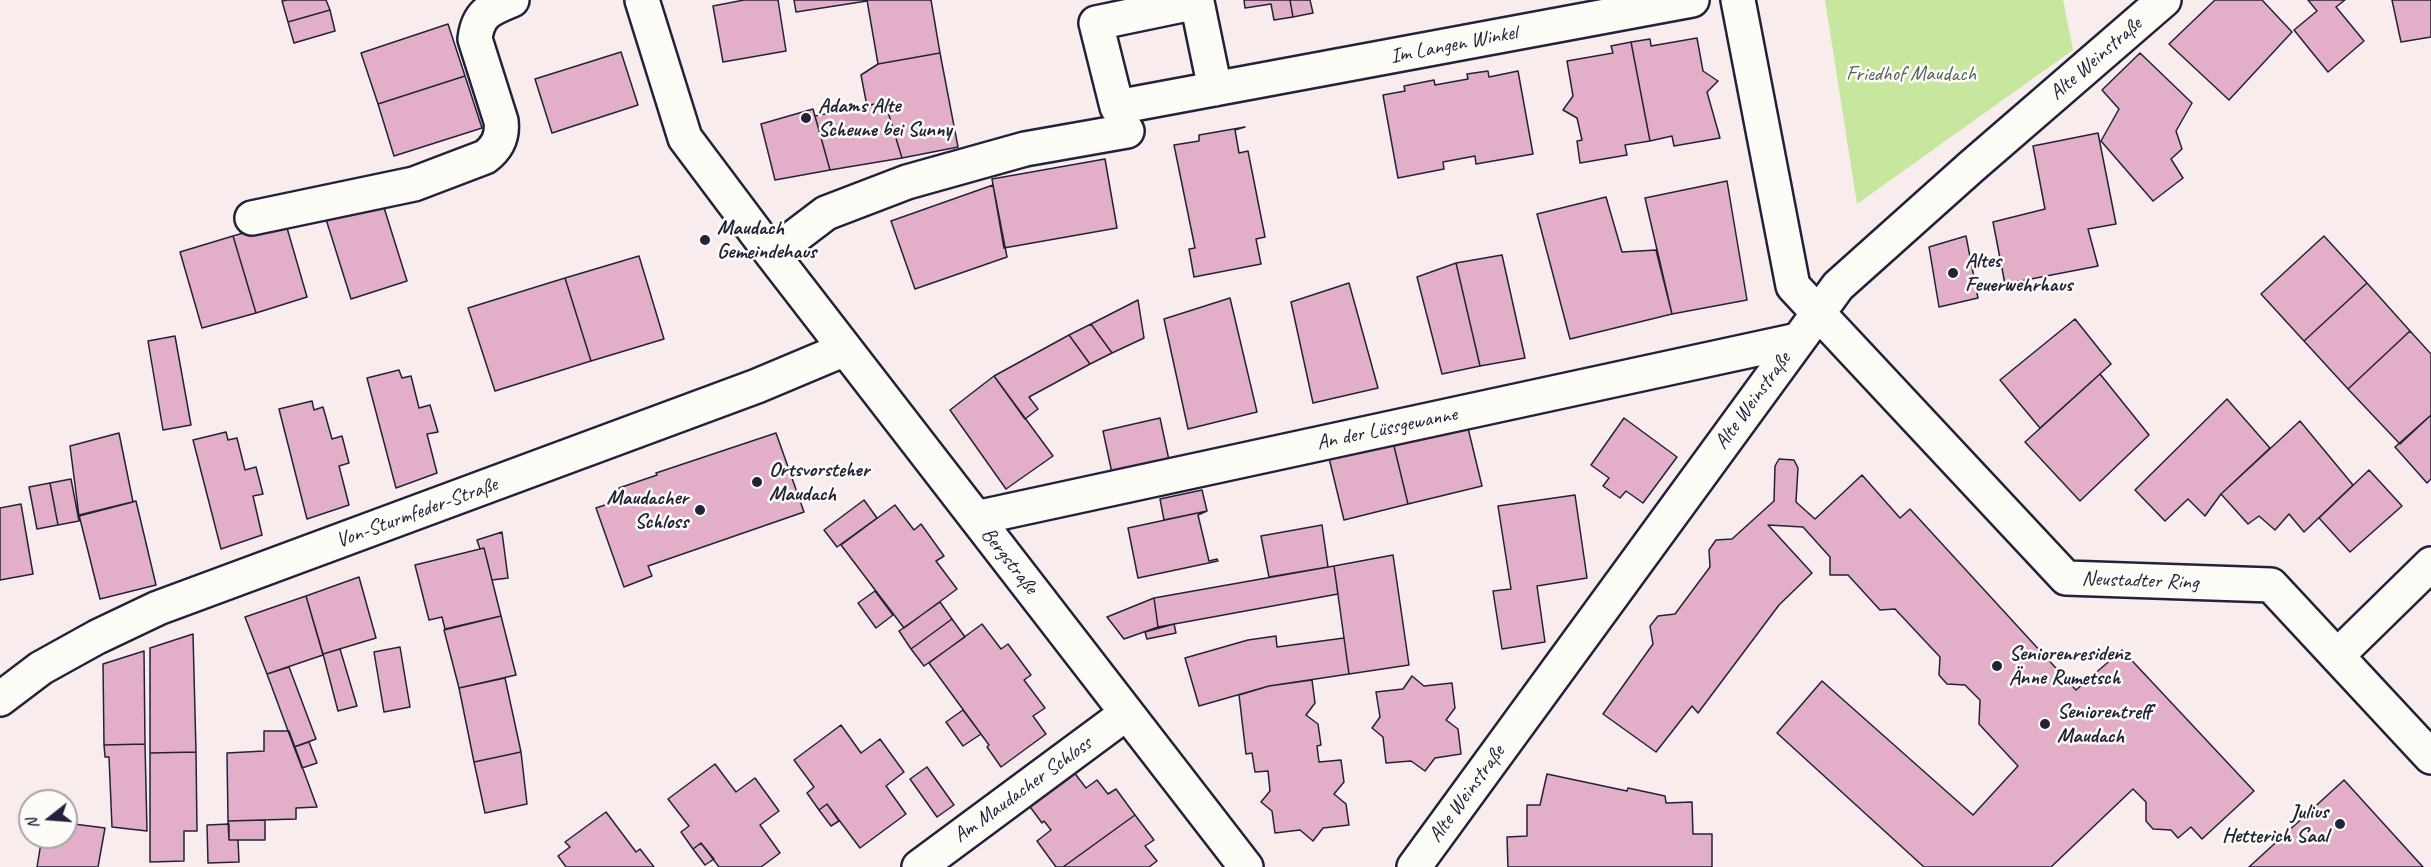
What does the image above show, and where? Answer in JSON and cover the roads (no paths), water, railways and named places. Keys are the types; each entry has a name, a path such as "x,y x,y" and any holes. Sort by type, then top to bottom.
{"street":[{"path":"252,218 414,184 485,157 494,151 502,130 501,122 475,39 476,26 487,10 512,0"},
{"name":"Bergstraße","path":"642,0 685,138 771,254 1246,867"},
{"name":"Im Langen Winkel","path":"1215,89 1692,0"},
{"path":"1737,0 1793,286 1817,312"},
{"name":"Alte Weinstraße","path":"1414,867 1838,286 2164,0"},
{"path":"771,254 826,213 908,182 1025,149 1127,130"},
{"name":"Neustadter Ring","path":"1817,312 2066,578 2271,585 2431,757"},
{"name":"An der Lüssgewanne","path":"976,518 1798,340"},
{"name":"Von-Sturmfeder-Straße","path":"0,699 41,668 97,637 158,608 746,390 845,349"},
{"path":"2337,656 2431,564"},
{"name":"Am Maudacher Schloss","path":"919,867 1127,713"}],"place":[{"name":"Adams Alte Scheune bei Sunny","path":"806,118"},
{"name":"Maudach Gemeindehaus","path":"705,240"},
{"name":"Altes Feuerwehrhaus","path":"1953,273"},
{"name":"Ortsvorsteher Maudach","path":"757,482"},
{"name":"Maudacher Schloss","path":"700,510"},
{"name":"Seniorenresidenz Änne Rumetsch","path":"1997,666"},
{"name":"Seniorentreff Maudach","path":"2045,724"},
{"name":"Julius Hetterich Saal","path":"2340,824"}],"park label":[{"name":"Friedhof Maudach","path":"1911,74"}]}
